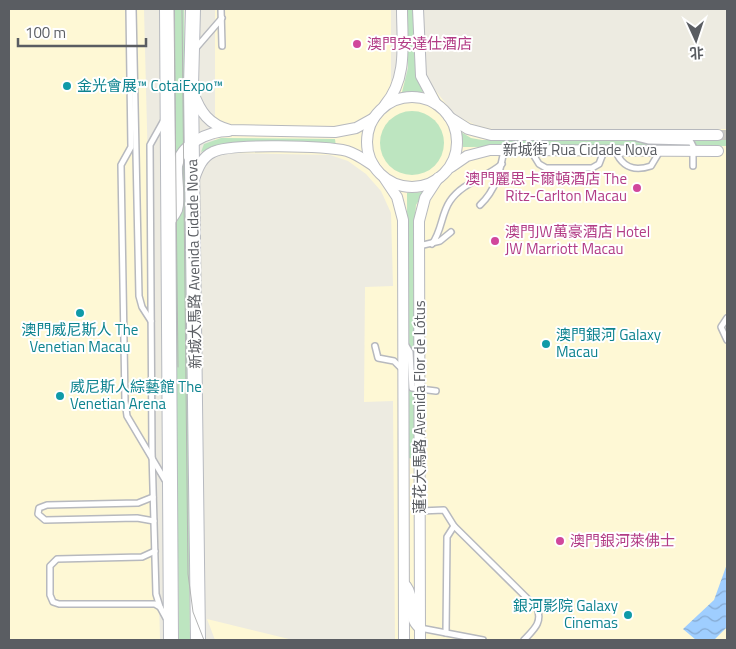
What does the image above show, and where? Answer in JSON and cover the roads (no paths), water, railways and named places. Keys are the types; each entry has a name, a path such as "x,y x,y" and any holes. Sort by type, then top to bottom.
{"main road":[{"name":"新城大馬路 Avenida Cidade Nova","path":"167,9 171,634"},
{"name":"新城大馬路 Avenida Cidade Nova","path":"192,9 191,86 198,640"}],"street":[{"path":"402,9 401,76 391,98 375,117 368,131 367,147 375,167 385,179 398,185 412,187 426,185 448,170 456,147 455,132 448,117 428,92 421,76 418,9"},
{"path":"191,86 205,116 220,127 240,131"},
{"path":"383,108 391,103 410,98 430,102 438,106"},
{"path":"169,223 177,206 179,160 192,144 214,133 347,130 375,117"},
{"name":"新城街 Rua Cidade Nova","path":"448,117 468,129 491,135 718,135"},
{"path":"286,131 291,142 349,152 375,167"},
{"path":"193,183 203,160 219,149 306,146"},
{"name":"新城街 Rua Cidade Nova","path":"448,170 472,154 504,150 718,151"},
{"name":"蓮花大馬路 Avenida Flor de Lótus","path":"420,640 419,246 421,209 428,193 438,178"},
{"name":"蓮花大馬路 Avenida Flor de Lótus","path":"385,179 398,197 403,220 404,640"},
{"path":"420,511 410,519 409,560 404,576 411,595 412,619 420,628"}],"lane":[{"path":"129,9 131,148 121,165 125,401 127,416 152,456 170,490"},
{"path":"133,9 139,296 151,322"},
{"path":"221,9 222,46"},
{"path":"192,56 198,45 222,18"},
{"path":"168,113 150,145 151,322 156,594 171,634"},
{"path":"624,135 649,141 689,142 693,144 693,166"},
{"path":"480,205 490,196 502,164 504,150"},
{"path":"531,150 539,164 546,168 592,168 599,164 604,150"},
{"path":"615,150 624,166 637,167 651,166 660,150"},
{"path":"432,244 440,233 445,211 451,199 471,182 502,164"},
{"path":"419,246 432,244 451,232"},
{"path":"727,318 721,328 727,340"},
{"path":"389,360 398,355 403,345 410,352 410,385 414,390 436,391"},
{"path":"375,346 378,358 398,363 403,372"},
{"path":"153,497 138,503 46,504 39,508 38,514 45,520 137,518 154,521"},
{"path":"420,511 444,510 454,526 538,608 540,614 538,624 524,640"},
{"path":"446,633 447,537 454,526"},
{"path":"155,551 142,557 57,559 50,566 50,595 53,602 59,604 149,603 160,607"},
{"path":"420,628 483,640"}],"water":[{"path":"727,564 727,627 714,640 696,640 683,629 714,600"}],"tunnel":[{"path":"718,135 727,135"}],"tram line":[{"path":"174,9 178,367"},
{"path":"182,9 188,574 193,612 204,640"}],"place":[{"name":"澳門安達仕酒店","path":"357,44"},
{"name":"金光會展™ CotaiExpo™","path":"67,86"},
{"name":"澳門麗思卡爾頓酒店 The Ritz-Carlton Macau","path":"637,188"},
{"name":"澳門JW萬豪酒店 Hotel JW Marriott Macau","path":"495,241"},
{"name":"澳門威尼斯人 The Venetian Macau","path":"80,313"},
{"name":"澳門銀河 Galaxy Macau","path":"546,344"},
{"name":"威尼斯人綜藝館 The Venetian Arena","path":"60,396"},
{"name":"澳門銀河萊佛士","path":"560,541"},
{"name":"銀河影院 Galaxy Cinemas","path":"628,615"}]}
